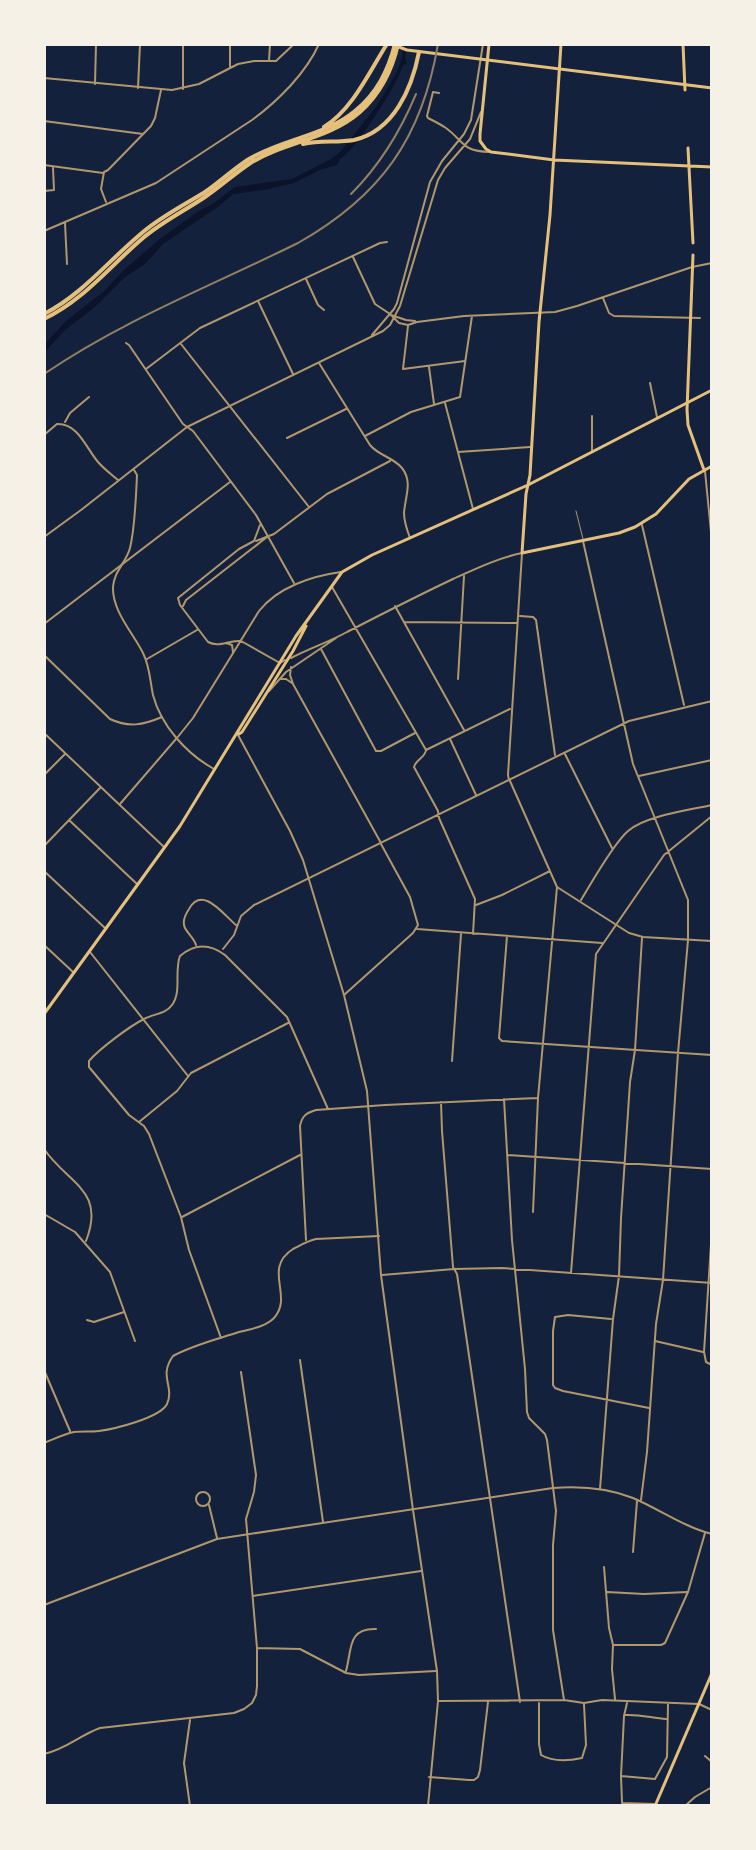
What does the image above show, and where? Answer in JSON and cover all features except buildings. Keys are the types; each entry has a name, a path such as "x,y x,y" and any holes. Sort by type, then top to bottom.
{"highway":[{"path":"310,134 330,123 344,110 393,44"},
{"path":"44,317 77,294 146,229 247,161 264,151 342,120 368,99 385,74 393,44"},
{"path":"44,317 83,295 141,239 251,163 333,129 361,111 387,79 392,66 393,44"},
{"path":"289,146 343,141 365,136 382,126 399,107 419,49"}],"main road":[{"path":"393,44 407,50 419,49 487,61 712,88"},
{"path":"489,44 480,140 491,152 554,160 712,167"},
{"path":"561,44 522,553 619,533 641,524 656,514 689,479 712,466"},
{"path":"683,44 685,87"},
{"path":"688,148 693,243"},
{"path":"693,255 686,404 688,425 704,470"},
{"path":"238,734 342,572 372,555 528,485 712,390"},
{"path":"45,1011 165,848 296,636 308,622"},
{"path":"656,1805 712,1673"}],"street":[{"path":"95,84 96,44"},
{"path":"138,88 140,44"},
{"path":"183,44 183,89"},
{"path":"230,44 230,67"},
{"path":"269,62 270,44"},
{"path":"44,78 161,90 183,89 204,82 230,67 278,60 294,44"},
{"path":"44,231 163,180 259,115 307,68 319,44"},
{"path":"371,336 398,299 430,182 471,120 483,44"},
{"path":"44,165 108,170 153,123 161,90"},
{"path":"439,93 433,92 427,117 447,129 464,146 491,152"},
{"path":"44,537 187,427 383,331 400,306 435,186 445,168 473,134 481,111"},
{"path":"44,121 144,134"},
{"path":"44,191 54,190 53,166"},
{"path":"104,172 101,189 107,204"},
{"path":"66,222 67,264"},
{"path":"146,369 200,328 387,242"},
{"path":"353,256 375,304 401,324 413,325 417,322"},
{"path":"394,317 417,322 472,316 540,314 577,306 712,263"},
{"path":"305,278 318,305 324,310"},
{"path":"602,297 609,313 614,316 700,318"},
{"path":"258,301 293,375"},
{"path":"365,436 411,412 460,397 472,316"},
{"path":"408,325 403,369 466,361"},
{"path":"126,343 183,424 193,431 256,515 295,585"},
{"path":"181,343 309,507"},
{"path":"318,362 375,451 400,466 408,480 404,515 410,538"},
{"path":"429,365 434,404"},
{"path":"650,383 659,419"},
{"path":"64,424 70,413 89,397"},
{"path":"444,402 473,511"},
{"path":"287,438 347,408"},
{"path":"592,416 592,452"},
{"path":"44,435 57,424 64,424 78,433 101,465 118,481"},
{"path":"458,452 530,447"},
{"path":"232,656 232,645 208,642 177,600 180,594 239,549 274,534 333,490 391,460"},
{"path":"134,469 137,475 131,543 127,557 114,578 115,602 146,660 154,698 162,717 177,738 215,770"},
{"path":"704,470 712,542"},
{"path":"44,624 231,481"},
{"path":"252,543 261,524"},
{"path":"641,524 684,708"},
{"path":"183,608 186,600 268,536"},
{"path":"583,539 637,777 688,900 688,940 663,1280 647,1452 633,1552"},
{"path":"265,696 291,667 337,638 395,606 464,574 522,553 508,775 557,887 538,1098 533,1212"},
{"path":"119,805 193,718 267,601 295,585 342,572"},
{"path":"458,679 464,574"},
{"path":"331,586 426,750 414,767 438,811 475,899 473,934"},
{"path":"395,606 465,731"},
{"path":"519,615 536,620 556,757"},
{"path":"404,622 518,623"},
{"path":"146,660 198,630"},
{"path":"221,644 231,640 241,641 280,663 337,638"},
{"path":"321,649 376,751 416,732"},
{"path":"44,655 110,719 132,726 162,717"},
{"path":"291,667 293,684 410,897 418,921 417,929 344,995"},
{"path":"279,680 285,678 293,684"},
{"path":"221,951 231,939 241,916 250,907 629,721 712,701"},
{"path":"426,750 512,708"},
{"path":"44,733 165,848"},
{"path":"238,734 292,834 344,995 362,1066 369,1106 381,1275 437,1671 438,1701 428,1806"},
{"path":"450,738 476,796"},
{"path":"44,775 66,753"},
{"path":"565,753 613,850"},
{"path":"637,777 712,760"},
{"path":"44,846 101,787"},
{"path":"580,901 628,831 655,818 712,805"},
{"path":"571,1273 596,957 668,851 712,816"},
{"path":"69,820 138,885"},
{"path":"476,905 551,870"},
{"path":"44,871 106,929"},
{"path":"557,887 629,933 643,937 712,941"},
{"path":"197,946 184,927 185,917 193,902 201,899 209,901 237,926"},
{"path":"417,929 603,943"},
{"path":"452,1061 461,933"},
{"path":"507,936 499,1038 502,1041 712,1055"},
{"path":"600,1489 619,1276 630,1082 643,937"},
{"path":"44,945 74,973"},
{"path":"221,1338 189,1250 181,1217 149,1134 129,1115 88,1063 143,1019 167,1010 174,1003 177,993 178,959 197,946 209,947 221,951 280,1008 328,1109"},
{"path":"90,951 188,1076"},
{"path":"139,1122 177,1091 188,1076 289,1023"},
{"path":"307,1241 300,1126 307,1113 369,1106 538,1098"},
{"path":"504,1099 514,1269 527,1412 547,1440 556,1511 553,1630 564,1700"},
{"path":"441,1102 451,1250 520,1702"},
{"path":"44,1149 89,1198 92,1218 85,1243"},
{"path":"181,1217 301,1154"},
{"path":"507,1155 712,1169"},
{"path":"44,1214 75,1232 110,1272 135,1341"},
{"path":"712,1229 704,1352 706,1362 712,1365"},
{"path":"44,1443 71,1433 105,1430 160,1412 169,1398 166,1373 173,1356 256,1328 273,1319 280,1304 280,1262 285,1254 307,1241 379,1236"},
{"path":"381,1275 454,1269 514,1269 710,1282"},
{"path":"87,1320 94,1322 125,1312"},
{"path":"613,1319 568,1315 555,1317 553,1385 557,1389 649,1408"},
{"path":"655,1341 704,1352"},
{"path":"300,1360 324,1524"},
{"path":"44,1370 71,1433"},
{"path":"44,1754 100,1728 234,1713 252,1703 257,1686 257,1648 246,1519 256,1475 241,1372"},
{"path":"44,1605 217,1539 553,1488 616,1492 712,1534"},
{"path":"208,1504 217,1539"},
{"path":"613,1645 665,1643 688,1592 705,1532"},
{"path":"604,1567 613,1645 615,1700"},
{"path":"253,1596 422,1571"},
{"path":"607,1592 688,1592"},
{"path":"346,1673 354,1636 365,1629 376,1629"},
{"path":"257,1648 300,1649 346,1673 359,1675 437,1671"},
{"path":"438,1701 564,1700 584,1703 615,1700 699,1704 712,1710"},
{"path":"429,1777 476,1779 480,1770 488,1701"},
{"path":"539,1701 541,1755 562,1761 582,1758 586,1749 584,1703"},
{"path":"622,1803 624,1716 628,1702"},
{"path":"621,1776 655,1779 667,1757 668,1703"},
{"path":"624,1716 667,1719"},
{"path":"190,1719 184,1763 190,1806"},
{"path":"705,1756 712,1762"},
{"path":"685,1806 712,1787"},
{"path":"690,1802 693,1806"},
{"path":"622,1803 656,1805"},
{"path":"622,1803 636,1806"}],"lane":[{"path":"576,511 583,539"}],"water":[{"path":"404,44 407,44 407,64 403,65 365,131 337,165 294,183 233,194 163,244 145,264 125,277 96,306 64,331 44,353 44,345 66,321 103,292 161,238 199,211 235,187 292,179 341,151 376,107 397,72"}],"railway":[{"path":"44,374 137,320 298,243 353,205 375,184 409,136 431,78 438,44"},
{"path":"351,194 388,147 416,94"}]}
